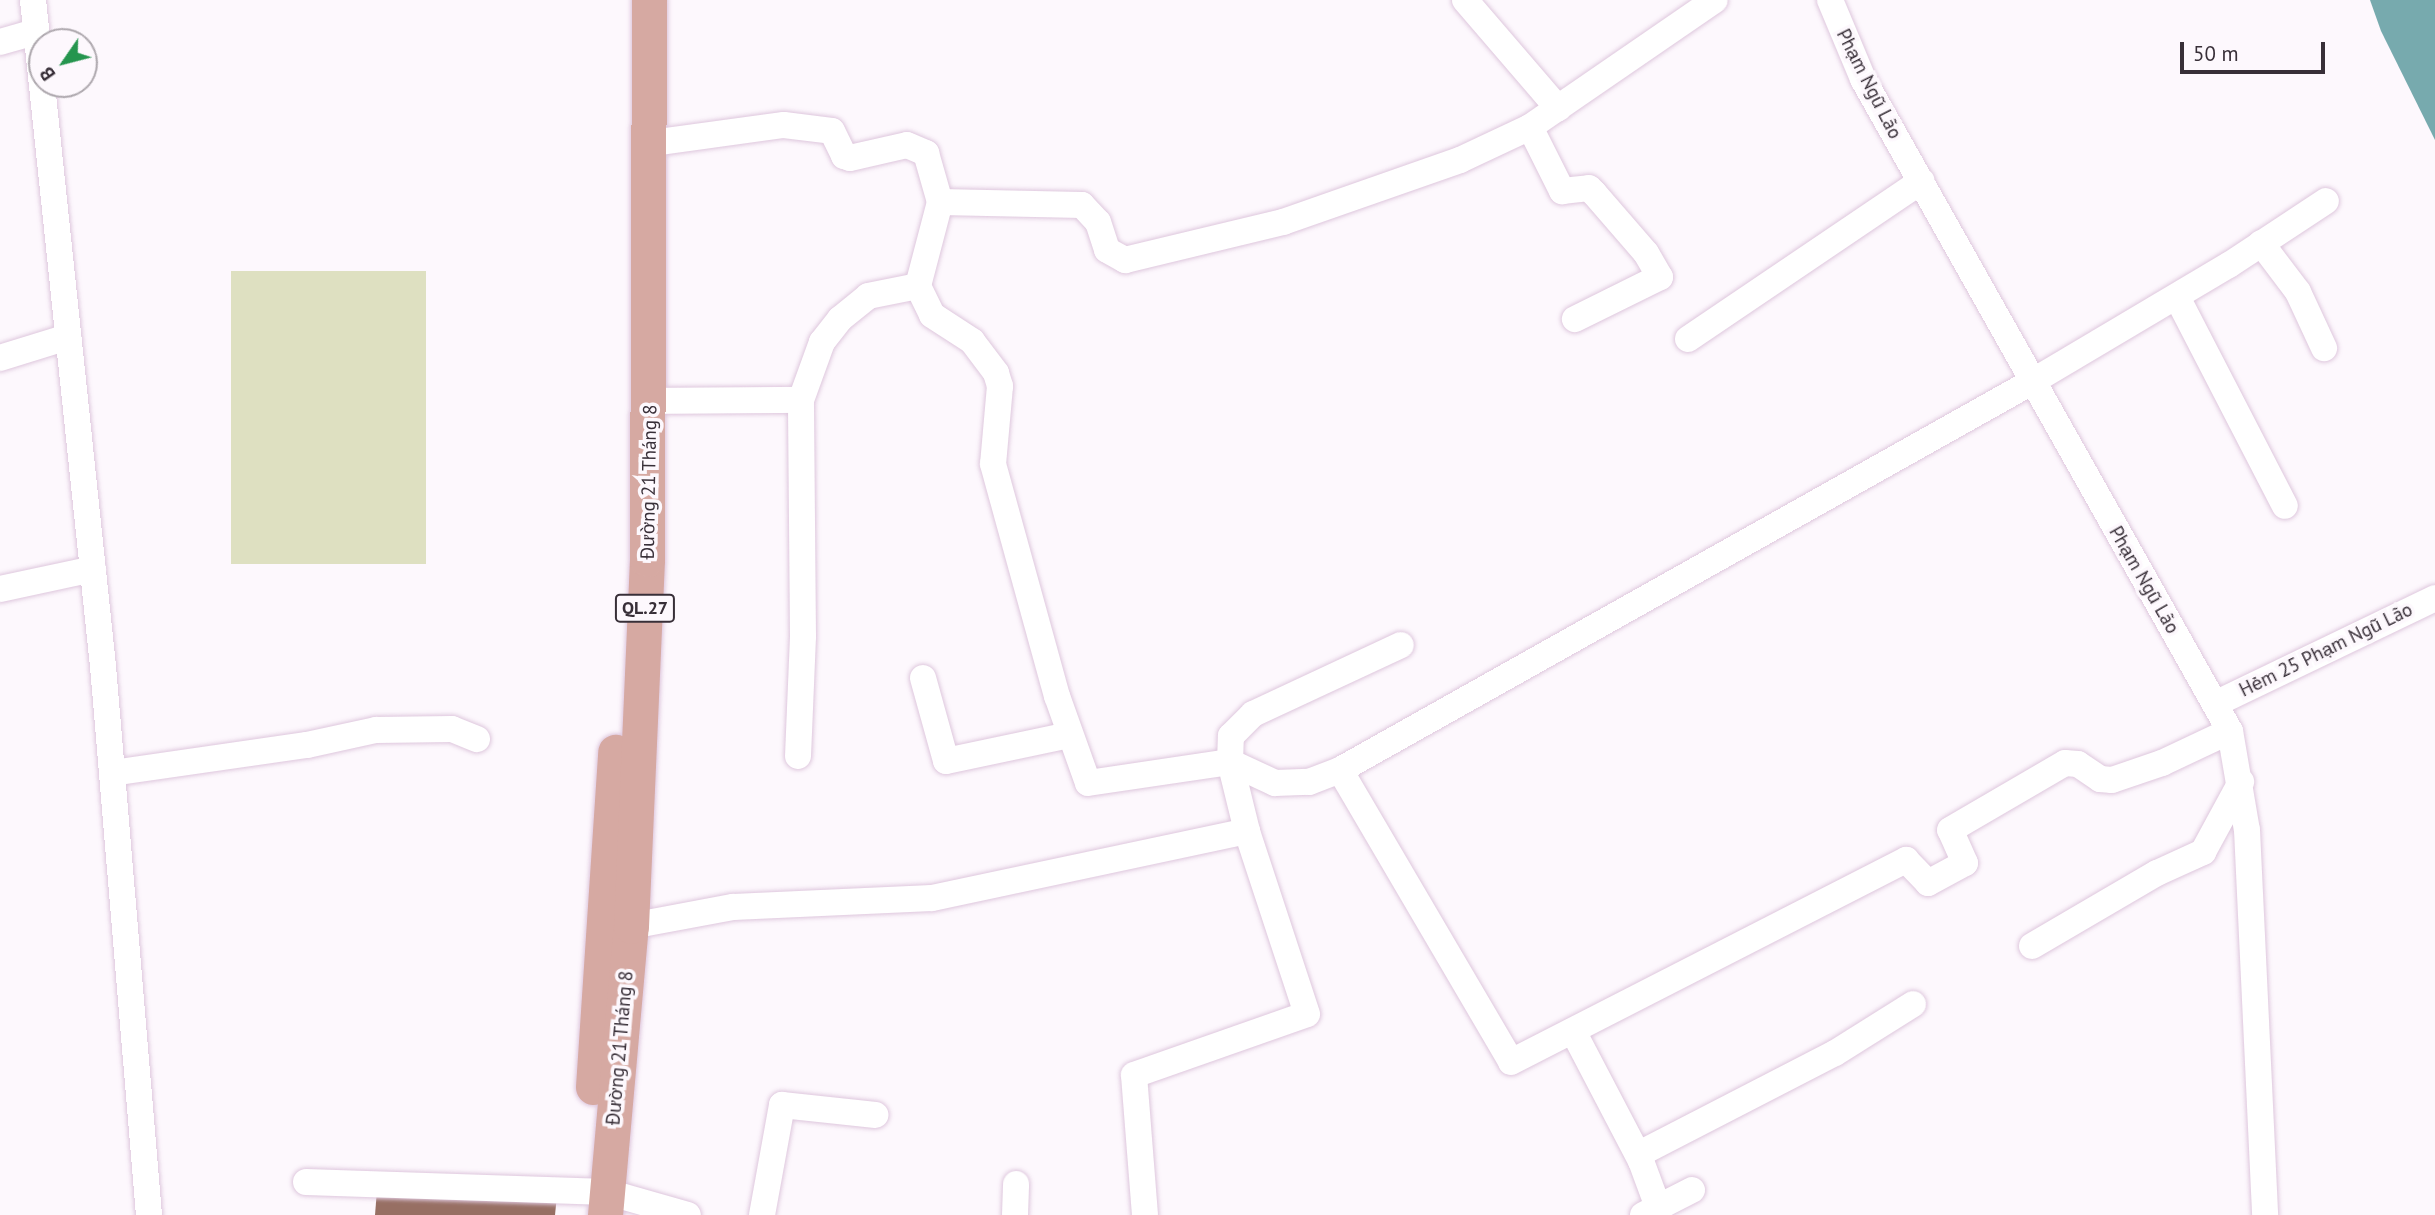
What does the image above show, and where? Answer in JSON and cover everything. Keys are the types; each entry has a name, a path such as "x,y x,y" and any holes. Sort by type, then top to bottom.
{"main road":[{"name":"Đường 21 Tháng 8","path":"596,1204 635,298 629,0"},
{"name":"Đường 21 Tháng 8","path":"596,1204 631,926 651,401 652,143 649,0"}],"street":[{"path":"33,0 36,28"},
{"path":"1465,0 1558,108"},
{"path":"940,202 1082,205 1098,222 1107,250 1125,260 1283,222 1460,160 1530,127 1715,0"},
{"name":"Phạm Ngũ Lão","path":"1830,0 1863,79 2030,383 2217,703 2230,731 2241,782 2265,1215"},
{"path":"0,41 28,34"},
{"path":"43,98 93,569 149,1215"},
{"path":"652,143 784,125 832,131 844,156 850,158 919,147 933,166 940,202 918,286 932,314 972,341 1000,386 993,464 1069,735 1088,783 1230,762 1275,783 1309,782 1340,770 2030,383 2177,296 2326,201"},
{"path":"1530,127 1562,191 1589,188 1646,253 1660,277 1575,319"},
{"path":"1688,339 1921,181"},
{"path":"2261,243 2298,292 2324,348"},
{"path":"798,756 803,636 801,400 822,342 840,319 868,296 918,286"},
{"path":"2177,296 2284,506"},
{"path":"0,358 68,337"},
{"path":"651,401 801,400"},
{"path":"0,589 93,569"},
{"name":"Hẻm 25 Phạm Ngũ Lão","path":"2217,703 2435,597"},
{"path":"1145,1215 1134,1075 1307,1014 1247,831 1230,762 1231,736 1253,714 1401,645"},
{"path":"923,678 946,761 1069,735"},
{"path":"112,773 307,745 376,730 452,729 477,739"},
{"path":"1340,770 1511,1062 1906,860 1928,883 1965,863 1950,830 2065,763 2078,764 2100,779 2112,780 2162,763 2230,731"},
{"path":"2032,946 2157,873 2203,852 2241,782"},
{"path":"631,926 733,907 932,898 1247,831"},
{"path":"1641,1161 1643,1152 1835,1053 1913,1004"},
{"path":"1573,1031 1641,1161 1651,1211 1692,1190"},
{"path":"762,1215 782,1105 875,1115"},
{"path":"306,1182 596,1204 688,1215"},
{"path":"1014,1215 1016,1184"}],"green space":[{"path":"231,271 426,271 426,564 231,564"}],"water":[{"path":"2370,0 2435,0 2435,140 2381,31"}],"building":[{"path":"377,1190 557,1195 555,1215 375,1215"}]}
